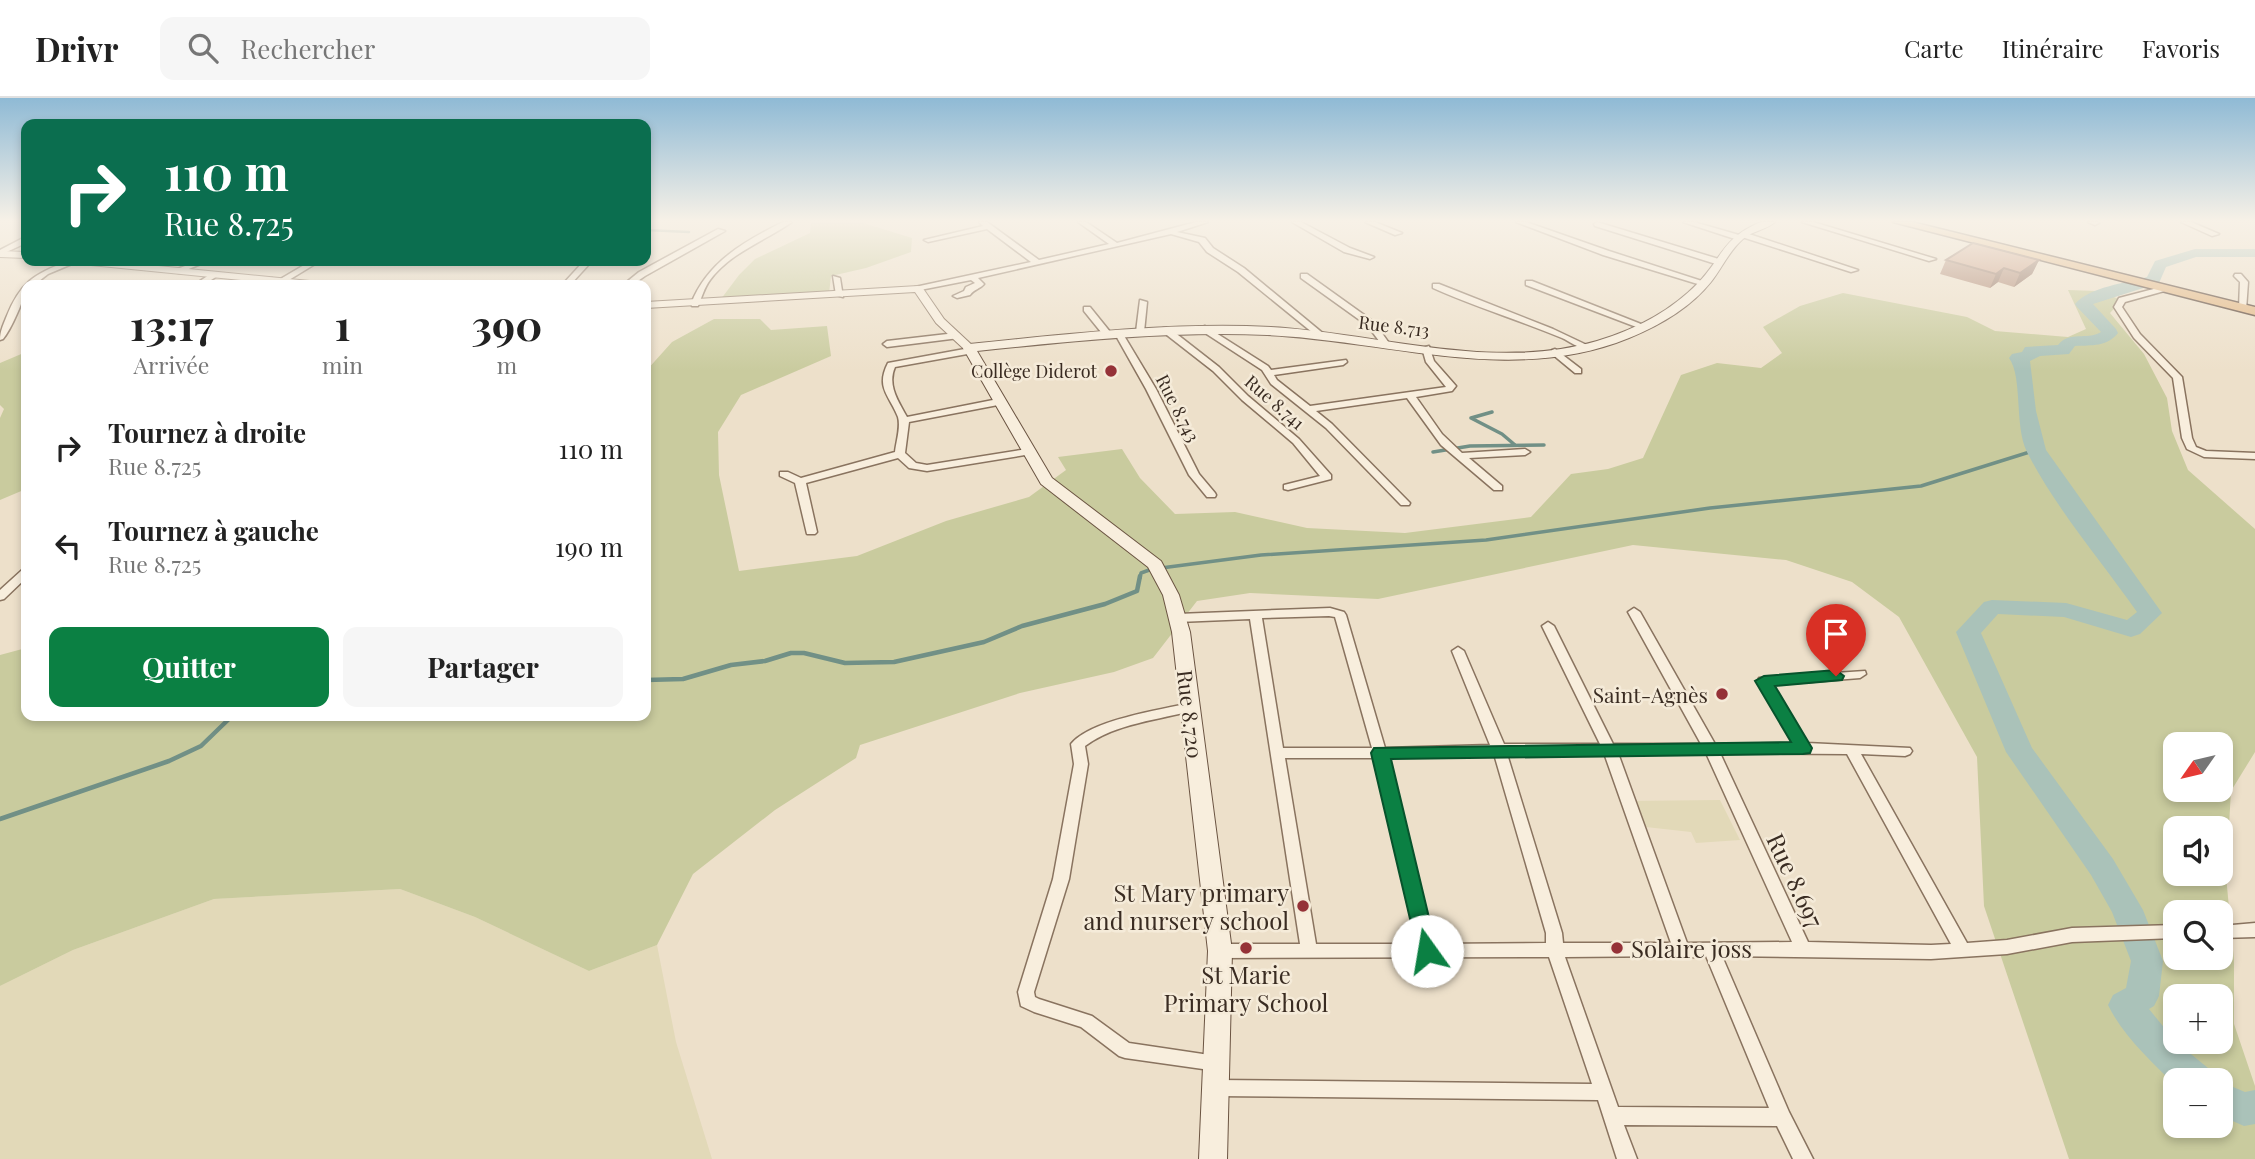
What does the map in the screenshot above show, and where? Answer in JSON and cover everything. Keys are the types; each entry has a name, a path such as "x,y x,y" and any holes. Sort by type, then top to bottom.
{"highway":[{"path":"2098,272 2249,309"}],"main road":[{"name":"Rue 8.713","path":"970,349 1140,332 1205,329 1321,335 1499,354 1555,352 1587,347 1620,337 1642,326 1674,309 1703,283 1711,272"},
{"name":"Rue 8.720","path":"970,349 1027,452 1055,490 1158,568 1178,618 1220,951 1213,1159"}],"street":[{"path":"181,272 267,280"},
{"path":"279,280 295,272"},
{"path":"695,304 704,283 714,272"},
{"path":"651,305 918,289 995,272"},
{"path":"1243,272 1321,335"},
{"path":"1666,272 1703,283"},
{"path":"206,280 215,275"},
{"path":"957,296 980,284 972,276"},
{"path":"1304,276 1371,324 1385,343"},
{"path":"2238,276 2244,282 2249,309"},
{"path":"836,278 840,295"},
{"path":"1529,283 1642,326"},
{"path":"1436,286 1496,312 1543,326 1587,347"},
{"path":"2165,288 2122,300 2118,307 2137,336 2177,377 2187,438 2192,449 2204,454 2255,456"},
{"path":"918,289 940,321 970,349"},
{"path":"0,337 6,332 14,304 21,294"},
{"path":"1140,332 1143,302"},
{"path":"0,307 14,304"},
{"name":"Rue 8.743","path":"1087,309 1113,335 1151,389 1194,475 1211,495"},
{"path":"1205,329 1261,364 1275,382 1310,409 1405,503"},
{"name":"Rue 8.741","path":"1166,330 1216,369 1245,398 1296,441 1327,478 1288,487"},
{"path":"887,344 956,336"},
{"path":"1310,409 1451,387 1430,362 1426,348"},
{"path":"900,454 904,420 887,388 887,373 891,365 970,349"},
{"path":"1555,352 1578,371"},
{"path":"1267,373 1343,362"},
{"path":"1410,395 1428,417 1439,439 1498,488"},
{"path":"904,420 998,402"},
{"path":"900,454 914,466 927,468 1027,452"},
{"path":"1460,456 1525,452"},
{"path":"784,474 800,481 900,454"},
{"path":"800,481 811,533"},
{"path":"0,596 21,577"},
{"path":"1178,618 1330,612 1340,615 1380,753 1427,951"},
{"name":"Rue 8.697","path":"1220,951 1802,949 1711,749 1634,612"},
{"path":"1255,615 1309,950"},
{"path":"1548,626 1608,749 1682,951"},
{"path":"1458,651 1499,749 1556,939 1555,951 1628,1159"},
{"path":"1803,748 1764,681 1860,674"},
{"path":"1190,707 1103,729 1088,735 1078,744 1081,764 1060,879 1026,992 1027,1001 1086,1021 1125,1050 1217,1063"},
{"path":"1277,753 1803,748 1905,751"},
{"path":"1851,749 1963,950"},
{"path":"2233,931 2255,929"},
{"path":"1802,949 1963,950 2007,947 2072,935 2163,932"},
{"path":"1712,951 1782,1117 1803,1159"},
{"path":"1216,1088 1604,1092"},
{"path":"1614,1116 1782,1117"}],"shaded area":[{"path":"1720,800 1740,840 1696,843 1691,832 1637,826 1627,801"},
{"path":"400,889 475,917 589,971 657,945 676,1042 712,1159 0,1159 0,986 73,950 214,899"}],"green space":[{"path":"742,272 851,272 831,276 829,294 718,303"},
{"path":"2068,290 2097,291 2122,300 2110,313 2144,354 2167,398 2172,431 2188,470 2255,529 2255,752 2233,788 2233,732 2163,732 2163,802 2230,802 2230,816 2163,816 2163,886 2227,886 2228,900 2163,900 2163,970 2233,970 2233,950 2234,1024 2255,1086 2255,1159 2069,1159 1984,906 1977,757 1899,617 1852,582 1786,560 1633,545 1378,599 1250,593 1197,601 1153,658 1114,672 1020,693 860,745 856,758 775,810 693,874 657,945 589,971 475,917 400,889 214,899 73,950 0,986 0,655 21,649 21,721 651,721 651,365 672,342 714,319 760,319 771,330 827,326 831,356 741,395 718,432 719,475 739,571 857,556 946,521 1029,497 1066,470 1058,457 1122,449 1140,478 1175,514 1235,512 1307,528 1405,533 1531,517 1571,474 1608,469 1643,458 1681,375 1717,363 1761,368 1782,353 1763,327 1800,306 1843,293 1967,317 1995,331 2068,337 2086,329"},
{"path":"21,354 21,491 0,500 0,418 4,409 0,405 0,363"}],"waterway":[{"path":"2157,272 2153,280 2105,293 2083,304 2100,319 2110,333 2099,340 2070,341 2063,350 2031,351 2031,356 2018,358 2023,364 2027,411 2036,450 2069,501 2150,613 2131,629 2066,610 1992,607 1968,632 2020,752 2102,867 2127,910 2147,961 2142,996 2125,1005 2160,1047 2182,1068"},
{"path":"1492,412 1471,418 1502,434 1515,445"},
{"path":"1433,452 1470,446 1544,445"},
{"path":"1161,568 1261,555 1486,540 1710,508 1921,486 2036,450"},
{"path":"1140,578 1141,573 1152,569"},
{"path":"651,680 683,679 731,665 765,661 791,653 804,653 845,663 894,662 984,642 1022,626 1105,604 1137,591 1140,576"},
{"path":"0,819 169,761 201,746 227,721"},
{"path":"2233,1104 2244,1109 2255,1107"}],"place":[{"name":"Collège Diderot","path":"1111,371"},
{"name":"Saint-Agnès","path":"1722,694"},
{"name":"St Mary primary and nursery school","path":"1303,906"},
{"name":"St Marie Primary School","path":"1246,948"},
{"name":"Solaire joss","path":"1617,948"}],"route":[{"path":"1427,951 1380,753 1499,749 1803,748 1764,681 1836,676"}]}
